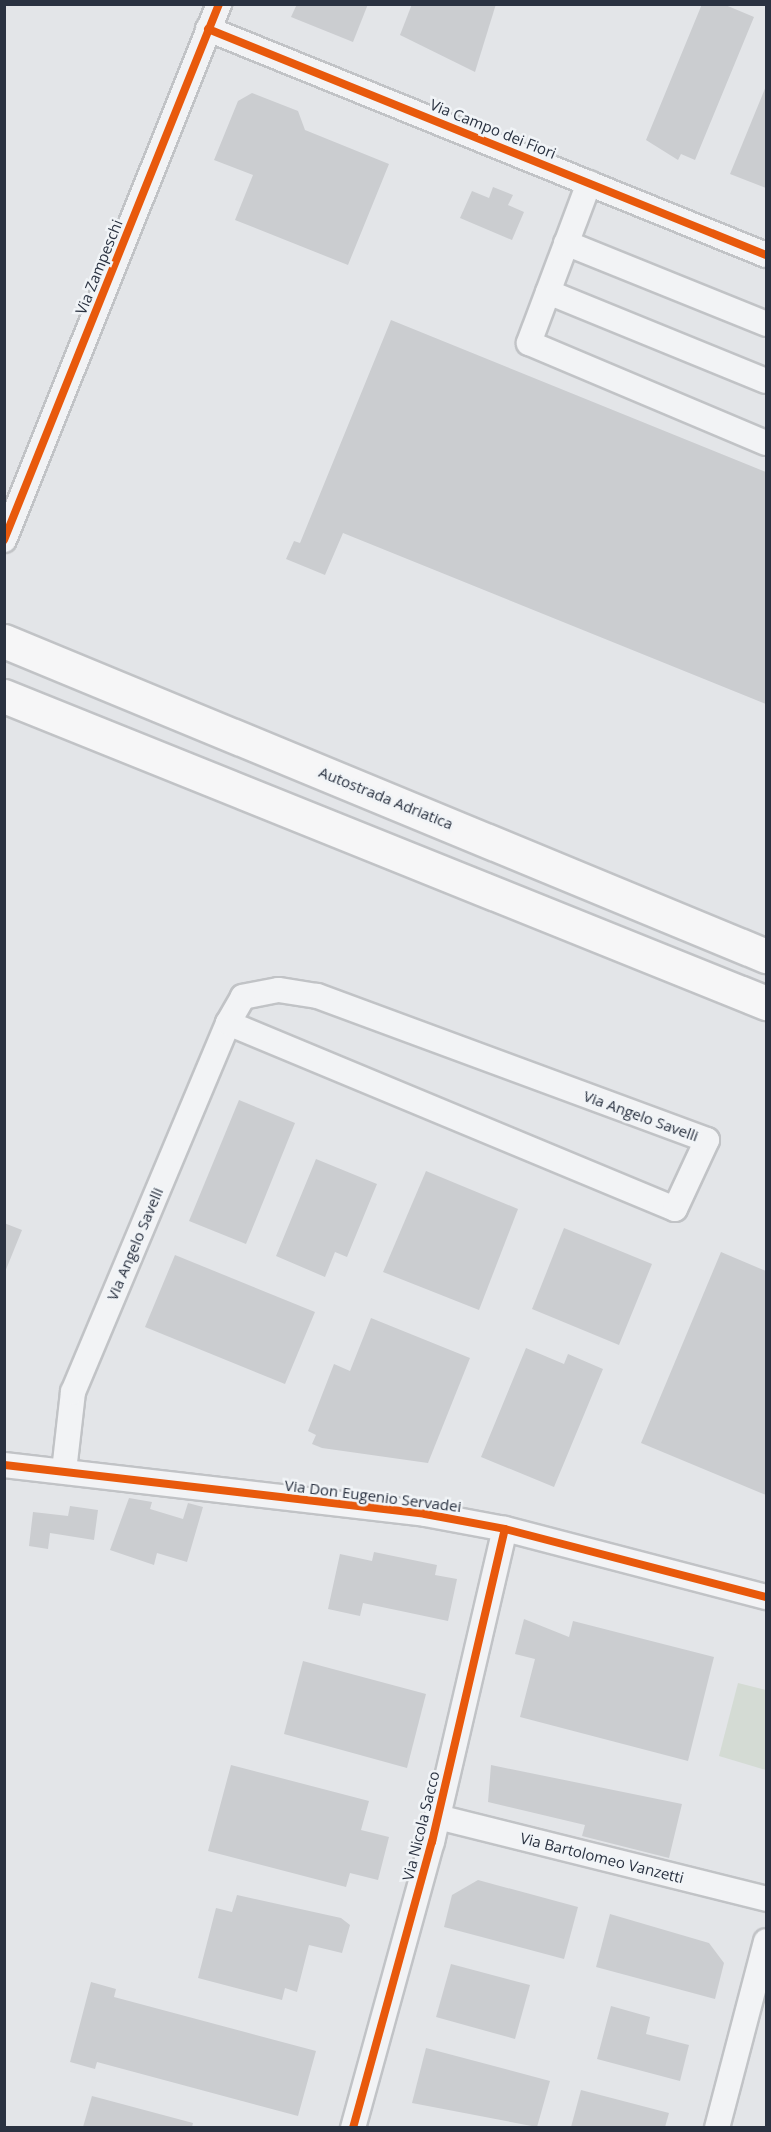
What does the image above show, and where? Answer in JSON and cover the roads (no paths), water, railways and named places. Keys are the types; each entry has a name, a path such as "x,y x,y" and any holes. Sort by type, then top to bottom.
{"highway":[{"name":"Autostrada Adriatica","path":"4,641 766,956"},
{"path":"4,696 766,1003"}],"street":[{"name":"Via Zampeschi","path":"4,540 219,4"},
{"name":"Via Campo dei Fiori","path":"208,28 766,255"},
{"path":"589,183 529,343 766,441"},
{"path":"566,243 766,324"},
{"path":"548,292 766,381"},
{"name":"Via Angelo Savelli","path":"63,1471 73,1392 228,1023 243,997 278,990 317,996 706,1140 675,1209 228,1023"},
{"name":"Via Don Eugenio Servadei","path":"4,1465 505,1529 766,1598"},
{"name":"Via Nicola Sacco","path":"353,2127 438,1817 505,1529"},
{"name":"Via Bartolomeo Vanzetti","path":"438,1817 766,1899"},
{"path":"717,2127 766,1941"}]}
